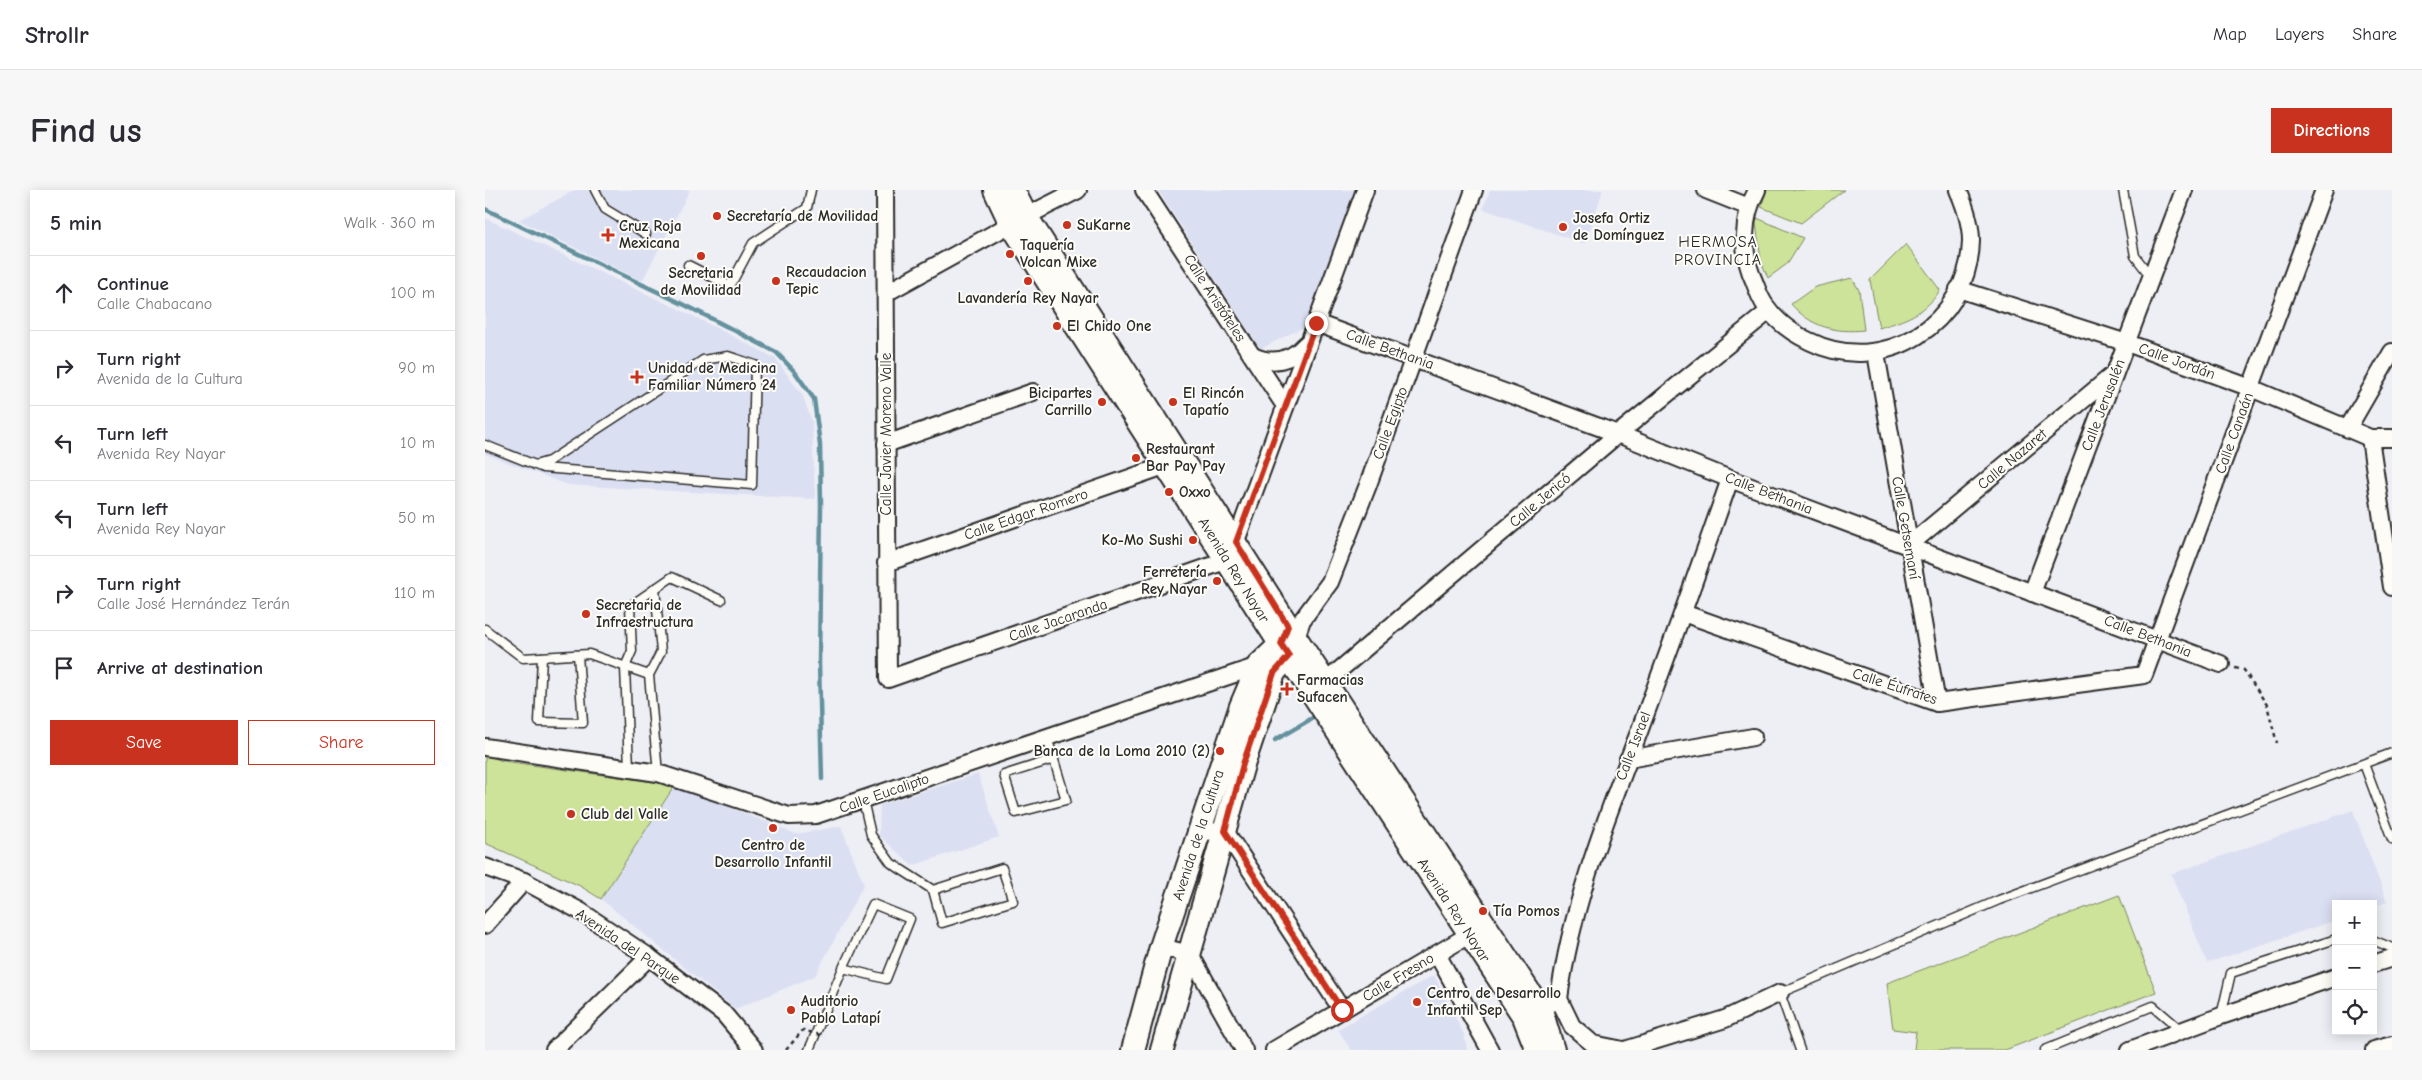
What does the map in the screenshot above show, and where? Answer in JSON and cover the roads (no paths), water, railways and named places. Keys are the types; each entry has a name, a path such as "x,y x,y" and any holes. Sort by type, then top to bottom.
{"main road":[{"name":"Avenida Rey Nayar","path":"995,190 1019,220 1232,551 1285,644 1319,687 1478,930 1541,1009 1553,1050"},
{"name":"Avenida Rey Nayar","path":"1013,190 1019,220 1167,465 1232,551"},
{"name":"Avenida de la Cultura","path":"1133,1050 1161,947 1199,832 1251,710 1285,644"},
{"name":"Avenida de la Cultura","path":"1162,1050 1243,764 1251,710"},
{"name":"Avenida Rey Nayar","path":"1537,1050 1541,1009"}],"street":[{"name":"Calle Javier Moreno Valle","path":"885,190 888,679"},
{"path":"887,293 1019,220 1078,190"},
{"name":"Calle Aristóteles","path":"1144,190 1285,406"},
{"path":"1232,551 1365,190"},
{"name":"Calle Egipto","path":"1285,644 1329,582 1368,485 1474,190"},
{"path":"1706,190 1749,207"},
{"path":"1757,190 1749,207 1744,249 1748,269 1769,311 1791,332 1825,349 1848,354 1877,353 1913,340 1935,323 1951,304 1967,270 1971,241 1967,211 1958,190"},
{"name":"Calle Jerusalén","path":"2032,592 2184,190"},
{"name":"Calle Canaán","path":"2144,675 2324,190"},
{"name":"Calle Jordán","path":"1958,288 2127,343 2251,388 2370,438 2392,438"},
{"name":"Calle Jericó","path":"1319,687 1618,434 1769,311"},
{"name":"Calle Bethania","path":"1316,323 1414,357 1618,434 1730,479 2221,664"},
{"path":"1253,356 1268,361 1285,360 1294,355 1308,342"},
{"path":"2348,428 2392,352"},
{"name":"Calle Getsemaní","path":"1877,353 1908,546 1937,703"},
{"name":"Calle Nazaret","path":"1908,546 2116,373"},
{"path":"887,444 1033,392"},
{"path":"2370,438 2392,587"},
{"name":"Calle Edgar Romero","path":"886,563 1167,465"},
{"name":"Calle Israel","path":"1541,1009 1564,958 1593,852 1683,613 1730,479"},
{"name":"Calle Jacaranda","path":"888,679 1232,551"},
{"name":"Calle Éufrates","path":"1683,613 1937,703 2144,675"},
{"name":"Calle Eucalipto","path":"485,747 658,773 789,816 816,815 1047,737 1285,644"},
{"path":"1629,759 1753,737"},
{"path":"1199,832 1225,831 1342,1010"},
{"name":"Avenida del Parque","path":"485,867 524,881 580,911 649,956 723,1014 754,1050"},
{"path":"485,925 524,881"},
{"name":"Calle Fresno","path":"1274,1050 1478,930"},
{"path":"1161,947 1190,954 1244,1050"},
{"path":"1437,954 1490,1050"},
{"path":"554,1050 649,956"},
{"path":"2377,963 2392,958"},
{"path":"2130,1050 2221,1016 2332,978"},
{"path":"1541,1009 1572,1026 1593,1044 1624,1050 1725,1018 1780,993"},
{"path":"2374,1050 2392,1045"}],"lane":[{"path":"595,190 605,209 646,234"},
{"path":"688,265 730,286 753,243 807,208 811,190"},
{"path":"2123,190 2135,256 2151,278"},
{"path":"485,444 535,465 558,470 753,485 755,365 729,356 703,360 549,461 535,465"},
{"path":"629,768 625,666 632,651 630,606 672,577 721,600"},
{"path":"655,588 661,652 649,675 658,773"},
{"path":"485,628 523,658 589,654 649,675"},
{"path":"543,657 539,722 583,723 578,655"},
{"path":"1047,737 1054,759 1066,800 1016,814 1004,776 1054,759"},
{"path":"1800,1050 1780,993 1999,900 2392,754"},
{"path":"2364,764 2392,839"},
{"path":"863,800 871,835 891,863 933,890 942,923 1013,902 1002,868 933,890"},
{"path":"809,1050 843,968 873,904 910,919 886,979 843,968"},
{"path":"2221,1016 2231,973 2332,940"},
{"path":"2377,942 2392,948"},
{"path":"2045,1050 2153,1006 2182,1031"}],"waterway":[{"path":"485,209 687,306 776,352 795,372 814,399 820,445 819,663 822,779"},
{"path":"1275,740 1316,716"}],"place":[{"name":"Secretaría de Movilidad","path":"717,216"},
{"name":"SuKarne","path":"1067,225"},
{"name":"Josefa Ortiz de Domínguez","path":"1563,227"},
{"name":"Cruz Roja Mexicana","path":"608,235"},
{"name":"Taquería Volcan Mixe","path":"1010,254"},
{"name":"Secretaria de Movilidad","path":"701,256"},
{"name":"Recaudacion Tepic","path":"776,281"},
{"name":"Lavandería Rey Nayar","path":"1028,281"},
{"name":"El Chido One","path":"1057,326"},
{"name":"Unidad de Medicina Familiar Número 24","path":"637,377"},
{"name":"Bicipartes Carrillo","path":"1102,402"},
{"name":"El Rincón Tapatío","path":"1173,402"},
{"name":"Restaurant Bar Pay Pay","path":"1136,458"},
{"name":"Oxxo","path":"1169,492"},
{"name":"Ko-Mo Sushi","path":"1193,540"},
{"name":"Ferretería Rey Nayar","path":"1217,581"},
{"name":"Secretaria de Infraestructura","path":"586,614"},
{"name":"Farmacias Sufacen","path":"1287,689"},
{"name":"Banca de la Loma 2010 (2)","path":"1220,751"},
{"name":"Club del Valle","path":"571,814"},
{"name":"Centro de Desarrollo Infantil","path":"773,828"},
{"name":"Tía Pomos","path":"1483,911"},
{"name":"Centro de Desarrollo Infantil Sep","path":"1417,1002"},
{"name":"Auditorio Pablo Latapí","path":"791,1010"}],"district":[{"name":"HERMOSA PROVINCIA","path":"1718,250"}]}
